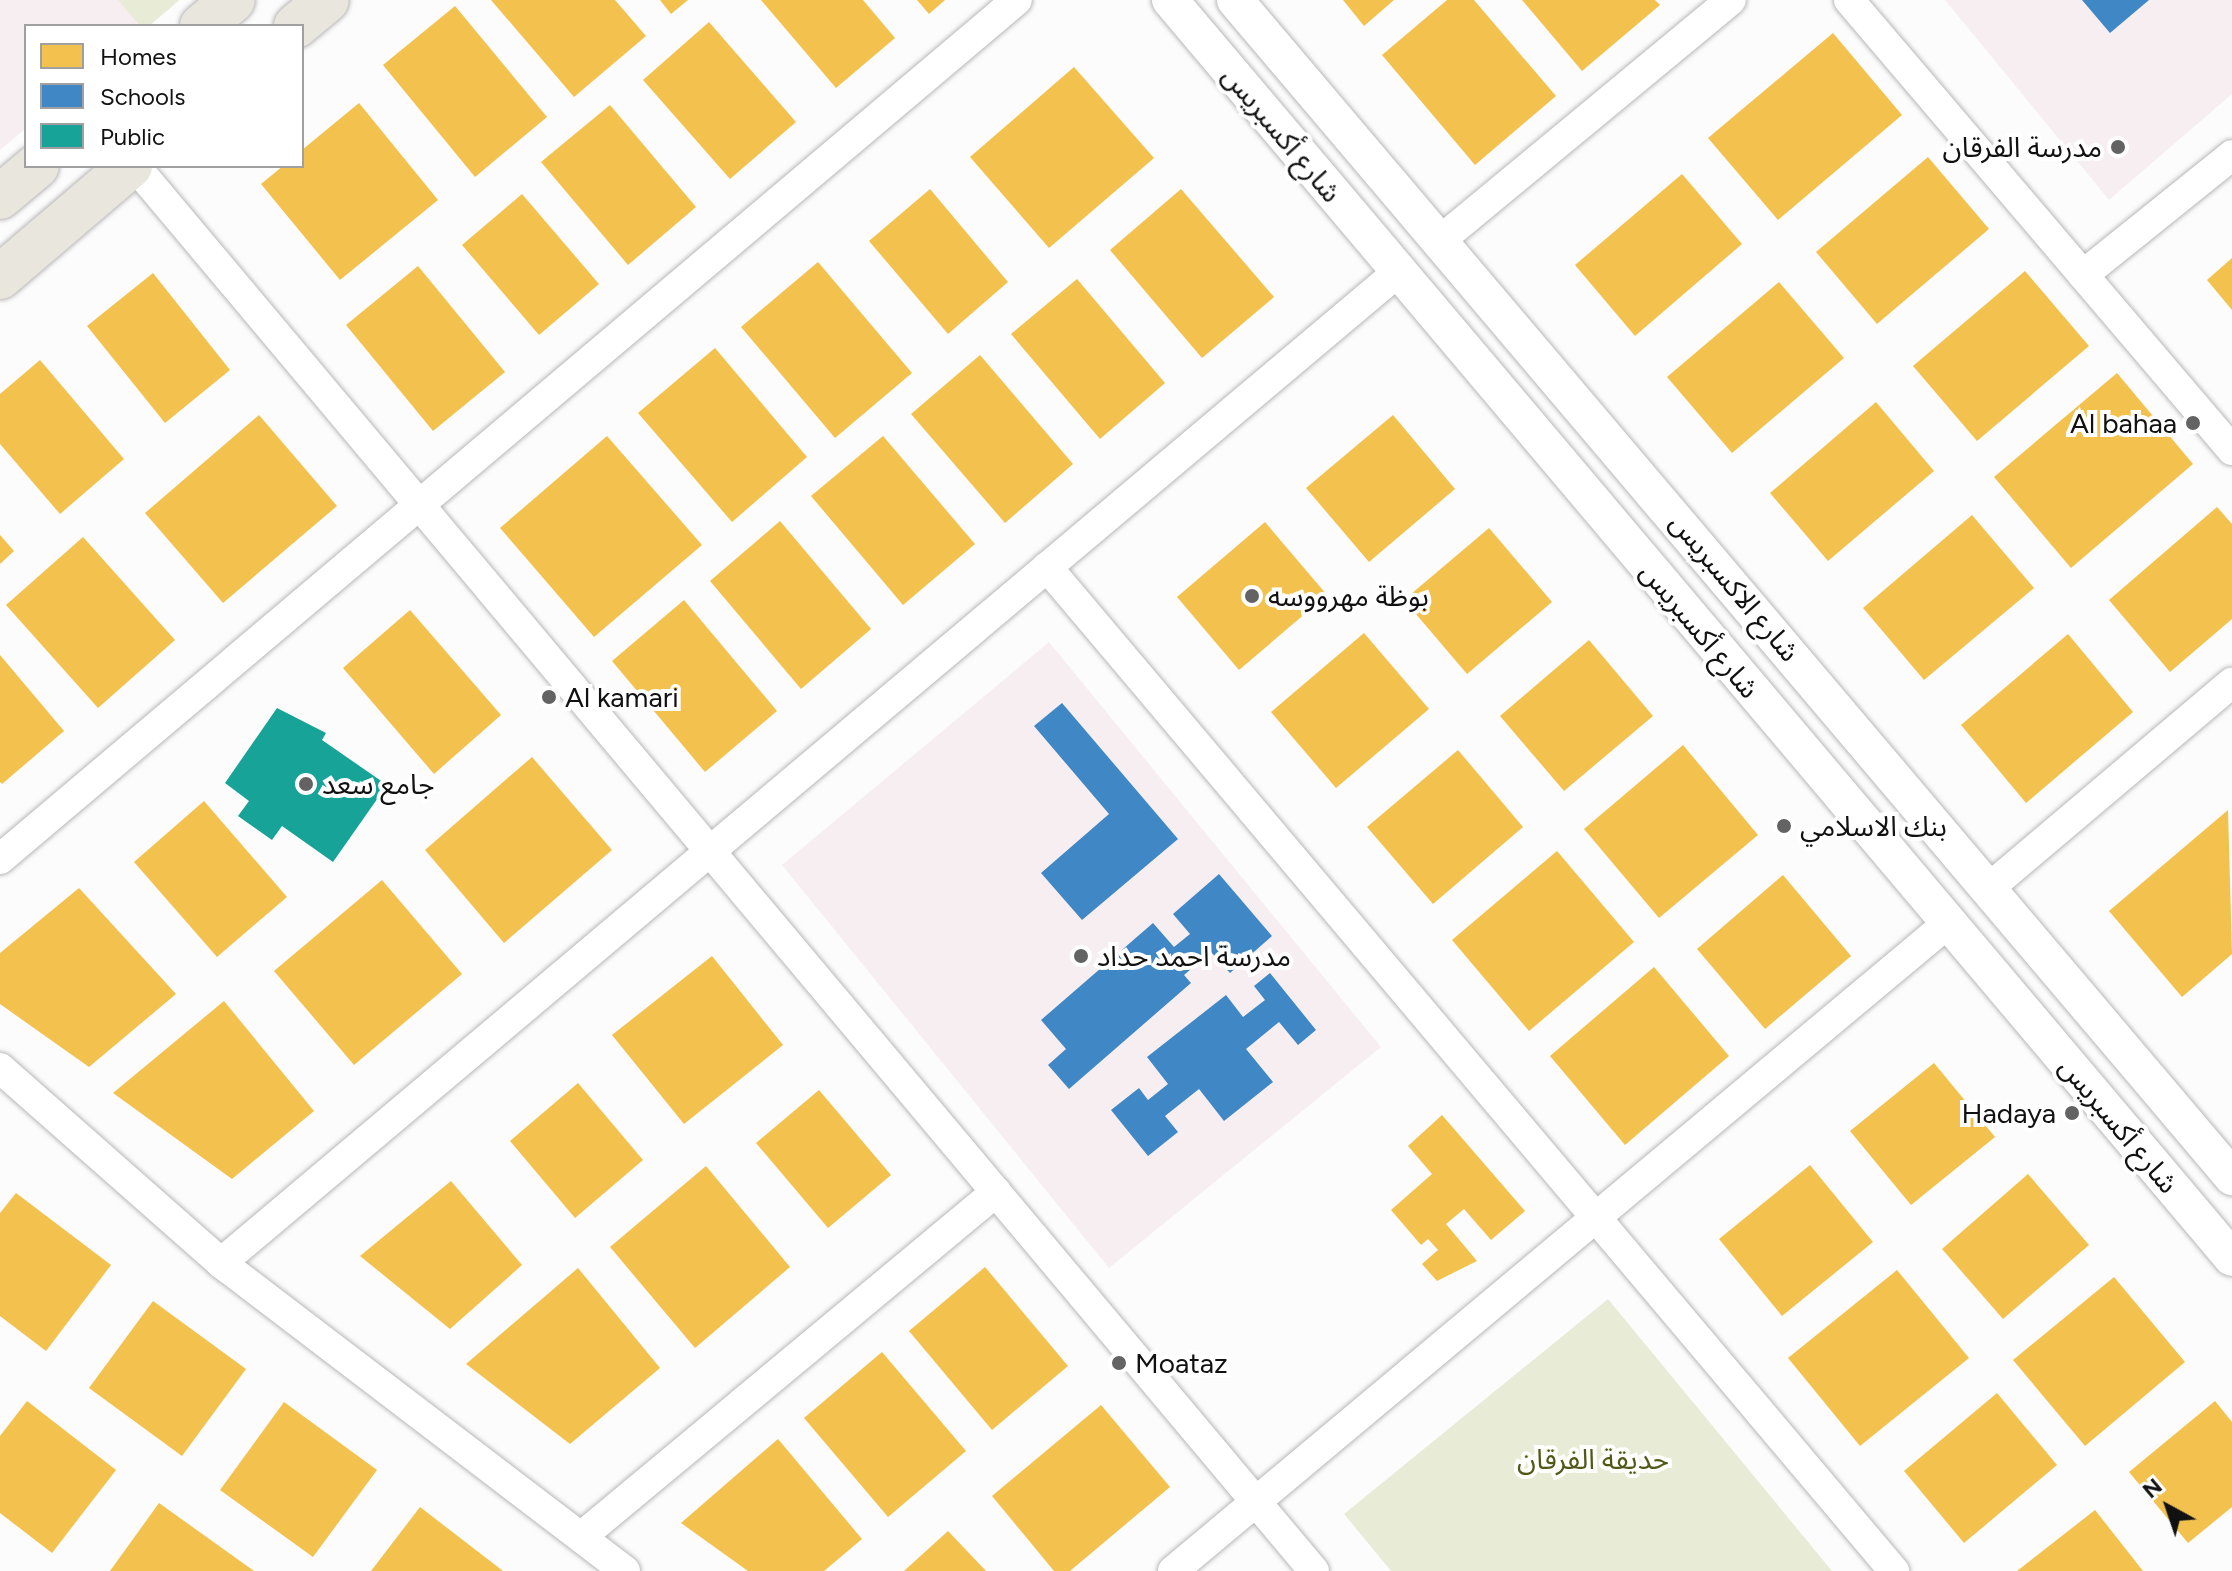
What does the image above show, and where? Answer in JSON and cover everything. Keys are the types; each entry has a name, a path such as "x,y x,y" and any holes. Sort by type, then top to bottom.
{"main road":[{"path":"204,24 233,0"},
{"path":"298,24 327,0"},
{"path":"0,197 35,168"},
{"path":"0,277 130,168"}],"street":[{"path":"0,859 1017,0"},
{"name":"شارع أكسبريس","path":"1170,0 2232,1258"},
{"name":"شارع الاكسبريس","path":"1235,0 1442,239 2232,1177"},
{"path":"1442,239 1731,0"},
{"path":"1849,0 2232,450"},
{"path":"2083,275 2232,155"},
{"path":"134,168 1314,1571"},
{"path":"221,1263 1398,272"},
{"path":"1047,567 1593,1219 1894,1571"},
{"path":"1989,888 2232,683"},
{"path":"1173,1571 1948,923"},
{"path":"0,1068 221,1263 625,1571"},
{"path":"581,1537 996,1192"}],"shaded area":[{"path":"0,0 180,0 151,24 24,24 24,130 0,150"},
{"name":"مدرسة الفرقان","path":"1945,0 2232,0 2232,94 2109,200"},
{"name":"مدرسة احمد حداد","path":"1049,642 1381,1047 1109,1268 782,865"}],"green space":[{"path":"118,0 179,0 151,24 138,24"},
{"name":"حديقة الفرقان","path":"1608,1299 1832,1571 1391,1571 1344,1514"}],"building: Homes":[{"path":"491,0 615,0 646,36 574,97"},
{"path":"660,0 688,0 671,14"},
{"path":"761,0 863,0 895,38 836,88"},
{"path":"917,0 945,0 929,14"},
{"path":"1343,0 1394,0 1364,26"},
{"path":"1447,0 1474,0 1556,96 1475,165 1382,55"},
{"path":"1522,0 1655,0 1660,5 1582,71"},
{"path":"455,6 547,117 475,177 383,65"},
{"path":"709,22 796,122 730,179 643,80"},
{"path":"1833,33 1902,115 1778,220 1708,138"},
{"path":"1074,67 1154,158 1049,248 970,157"},
{"path":"359,103 438,200 340,280 261,184 281,168 304,168 304,148"},
{"path":"610,105 696,207 628,265 541,162"},
{"path":"1928,157 1989,229 1877,324 1816,252"},
{"path":"1682,174 1742,244 1635,336 1575,265"},
{"path":"930,189 1008,282 948,334 869,241"},
{"path":"1181,189 1274,297 1202,358 1110,250"},
{"path":"522,194 599,284 539,335 462,245"},
{"path":"2232,258 2232,310 2207,280"},
{"path":"818,262 912,373 835,438 741,327"},
{"path":"418,266 505,372 433,431 346,325"},
{"path":"2025,271 2089,346 1977,441 1913,366"},
{"path":"153,273 230,370 165,423 87,326"},
{"path":"1077,279 1165,383 1100,439 1011,334"},
{"path":"1779,282 1844,358 1732,453 1667,377"},
{"path":"715,348 807,457 732,522 638,413"},
{"path":"980,355 1073,464 1005,523 911,414"},
{"path":"40,360 124,459 60,514 0,444 0,394"},
{"path":"2117,373 2193,464 2071,568 1994,477"},
{"path":"1876,402 1934,471 1828,561 1770,493"},
{"path":"259,415 337,506 223,603 145,513"},
{"path":"1393,415 1455,489 1369,562 1306,488"},
{"path":"607,436 702,545 594,637 500,528"},
{"path":"883,436 975,544 903,605 811,496"},
{"path":"2217,507 2232,524 2232,619 2170,672 2109,600"},
{"path":"1972,515 2034,588 1924,680 1863,608"},
{"path":"780,521 871,629 801,689 710,581"},
{"name":"بوظة مهرووسه","path":"1265,522 1327,595 1239,670 1177,597"},
{"path":"1489,528 1552,602 1467,674 1404,600"},
{"path":"0,535 14,551 0,564"},
{"path":"83,537 175,640 98,708 6,605"},
{"path":"684,600 777,711 705,772 612,661"},
{"path":"410,610 501,715 434,774 343,668"},
{"path":"1364,633 1429,709 1336,788 1271,712"},
{"path":"2068,634 2133,712 2026,803 1961,725"},
{"path":"1589,640 1653,716 1564,791 1500,716"},
{"path":"0,655 64,731 2,784 0,782"},
{"path":"1683,745 1758,835 1659,918 1584,829"},
{"path":"1458,750 1523,827 1433,904 1367,827"},
{"path":"532,757 612,850 504,943 425,850"},
{"path":"204,801 287,897 217,957 134,862"},
{"path":"2228,810 2232,954 2182,997 2109,911"},
{"path":"1557,851 1634,942 1529,1031 1452,940"},
{"path":"1783,875 1851,956 1765,1029 1697,949"},
{"path":"382,880 462,974 354,1065 274,971"},
{"path":"79,888 176,994 89,1067 0,1004 0,953"},
{"path":"712,956 783,1045 684,1124 612,1035"},
{"path":"1654,967 1729,1056 1625,1145 1550,1056"},
{"path":"224,1001 314,1111 232,1179 113,1093"},
{"path":"1934,1063 1995,1137 1911,1205 1850,1131"},
{"path":"578,1083 643,1160 575,1218 510,1141"},
{"path":"819,1090 891,1175 828,1228 756,1143"},
{"path":"1442,1115 1525,1211 1491,1240 1464,1209 1446,1224 1477,1261 1437,1281 1422,1264 1438,1250 1428,1239 1421,1245 1391,1210 1432,1174 1408,1146"},
{"path":"1810,1165 1873,1242 1782,1316 1719,1239"},
{"path":"706,1166 790,1267 695,1348 610,1247"},
{"path":"2028,1174 2089,1245 2003,1319 1942,1249"},
{"path":"451,1181 522,1265 450,1329 360,1256"},
{"path":"16,1193 111,1265 46,1351 0,1316 0,1213"},
{"path":"985,1267 1068,1366 992,1430 909,1331"},
{"path":"578,1268 660,1368 570,1444 466,1364"},
{"path":"1897,1270 1969,1358 1860,1446 1788,1358"},
{"path":"2114,1277 2185,1362 2085,1446 2013,1360"},
{"path":"153,1301 246,1369 182,1456 89,1388"},
{"path":"882,1352 966,1451 888,1517 804,1418"},
{"path":"1997,1393 2057,1465 1964,1543 1904,1471"},
{"path":"27,1401 116,1470 52,1553 0,1513 0,1436"},
{"path":"2215,1401 2232,1422 2232,1507 2188,1543 2129,1472"},
{"path":"284,1402 377,1470 313,1557 220,1490"},
{"path":"1101,1405 1170,1487 1070,1571 1054,1571 992,1496"},
{"path":"778,1439 862,1539 824,1571 748,1571 681,1523"},
{"path":"159,1503 254,1571 110,1571"},
{"path":"420,1507 503,1571 371,1571"},
{"path":"2095,1510 2143,1571 2017,1571"},
{"path":"948,1531 986,1571 904,1571"}],"building: Schools":[{"path":"2082,0 2149,0 2110,33"},
{"path":"1062,703 1178,839 1082,920 1041,873 1109,814 1034,726"},
{"path":"1219,874 1272,936 1230,973 1211,952 1184,975 1191,983 1069,1089 1048,1065 1066,1049 1041,1020 1153,923 1174,947 1190,934 1173,914"},
{"path":"1270,973 1316,1030 1298,1045 1279,1022 1246,1049 1273,1082 1224,1121 1199,1089 1165,1116 1178,1132 1148,1156 1111,1110 1139,1088 1148,1100 1168,1084 1147,1057 1226,995 1243,1017 1265,1000 1254,986"}],"building: Public":[{"name":"جامع سعد","path":"277,708 326,733 322,740 387,785 333,862 282,826 272,840 238,816 249,801 225,783"}],"place":[{"name":"مدرسة الفرقان","path":"2118,147"},
{"name":"Al bahaa","path":"2193,423"},
{"name":"بوظة مهرووسه","path":"1252,596"},
{"name":"Al kamari","path":"549,697"},
{"name":"جامع سعد","path":"306,784"},
{"name":"بنك الاسلامي","path":"1784,826"},
{"name":"مدرسة احمد حداد","path":"1081,956"},
{"name":"Hadaya","path":"2072,1113"},
{"name":"Moataz","path":"1119,1363"}]}
